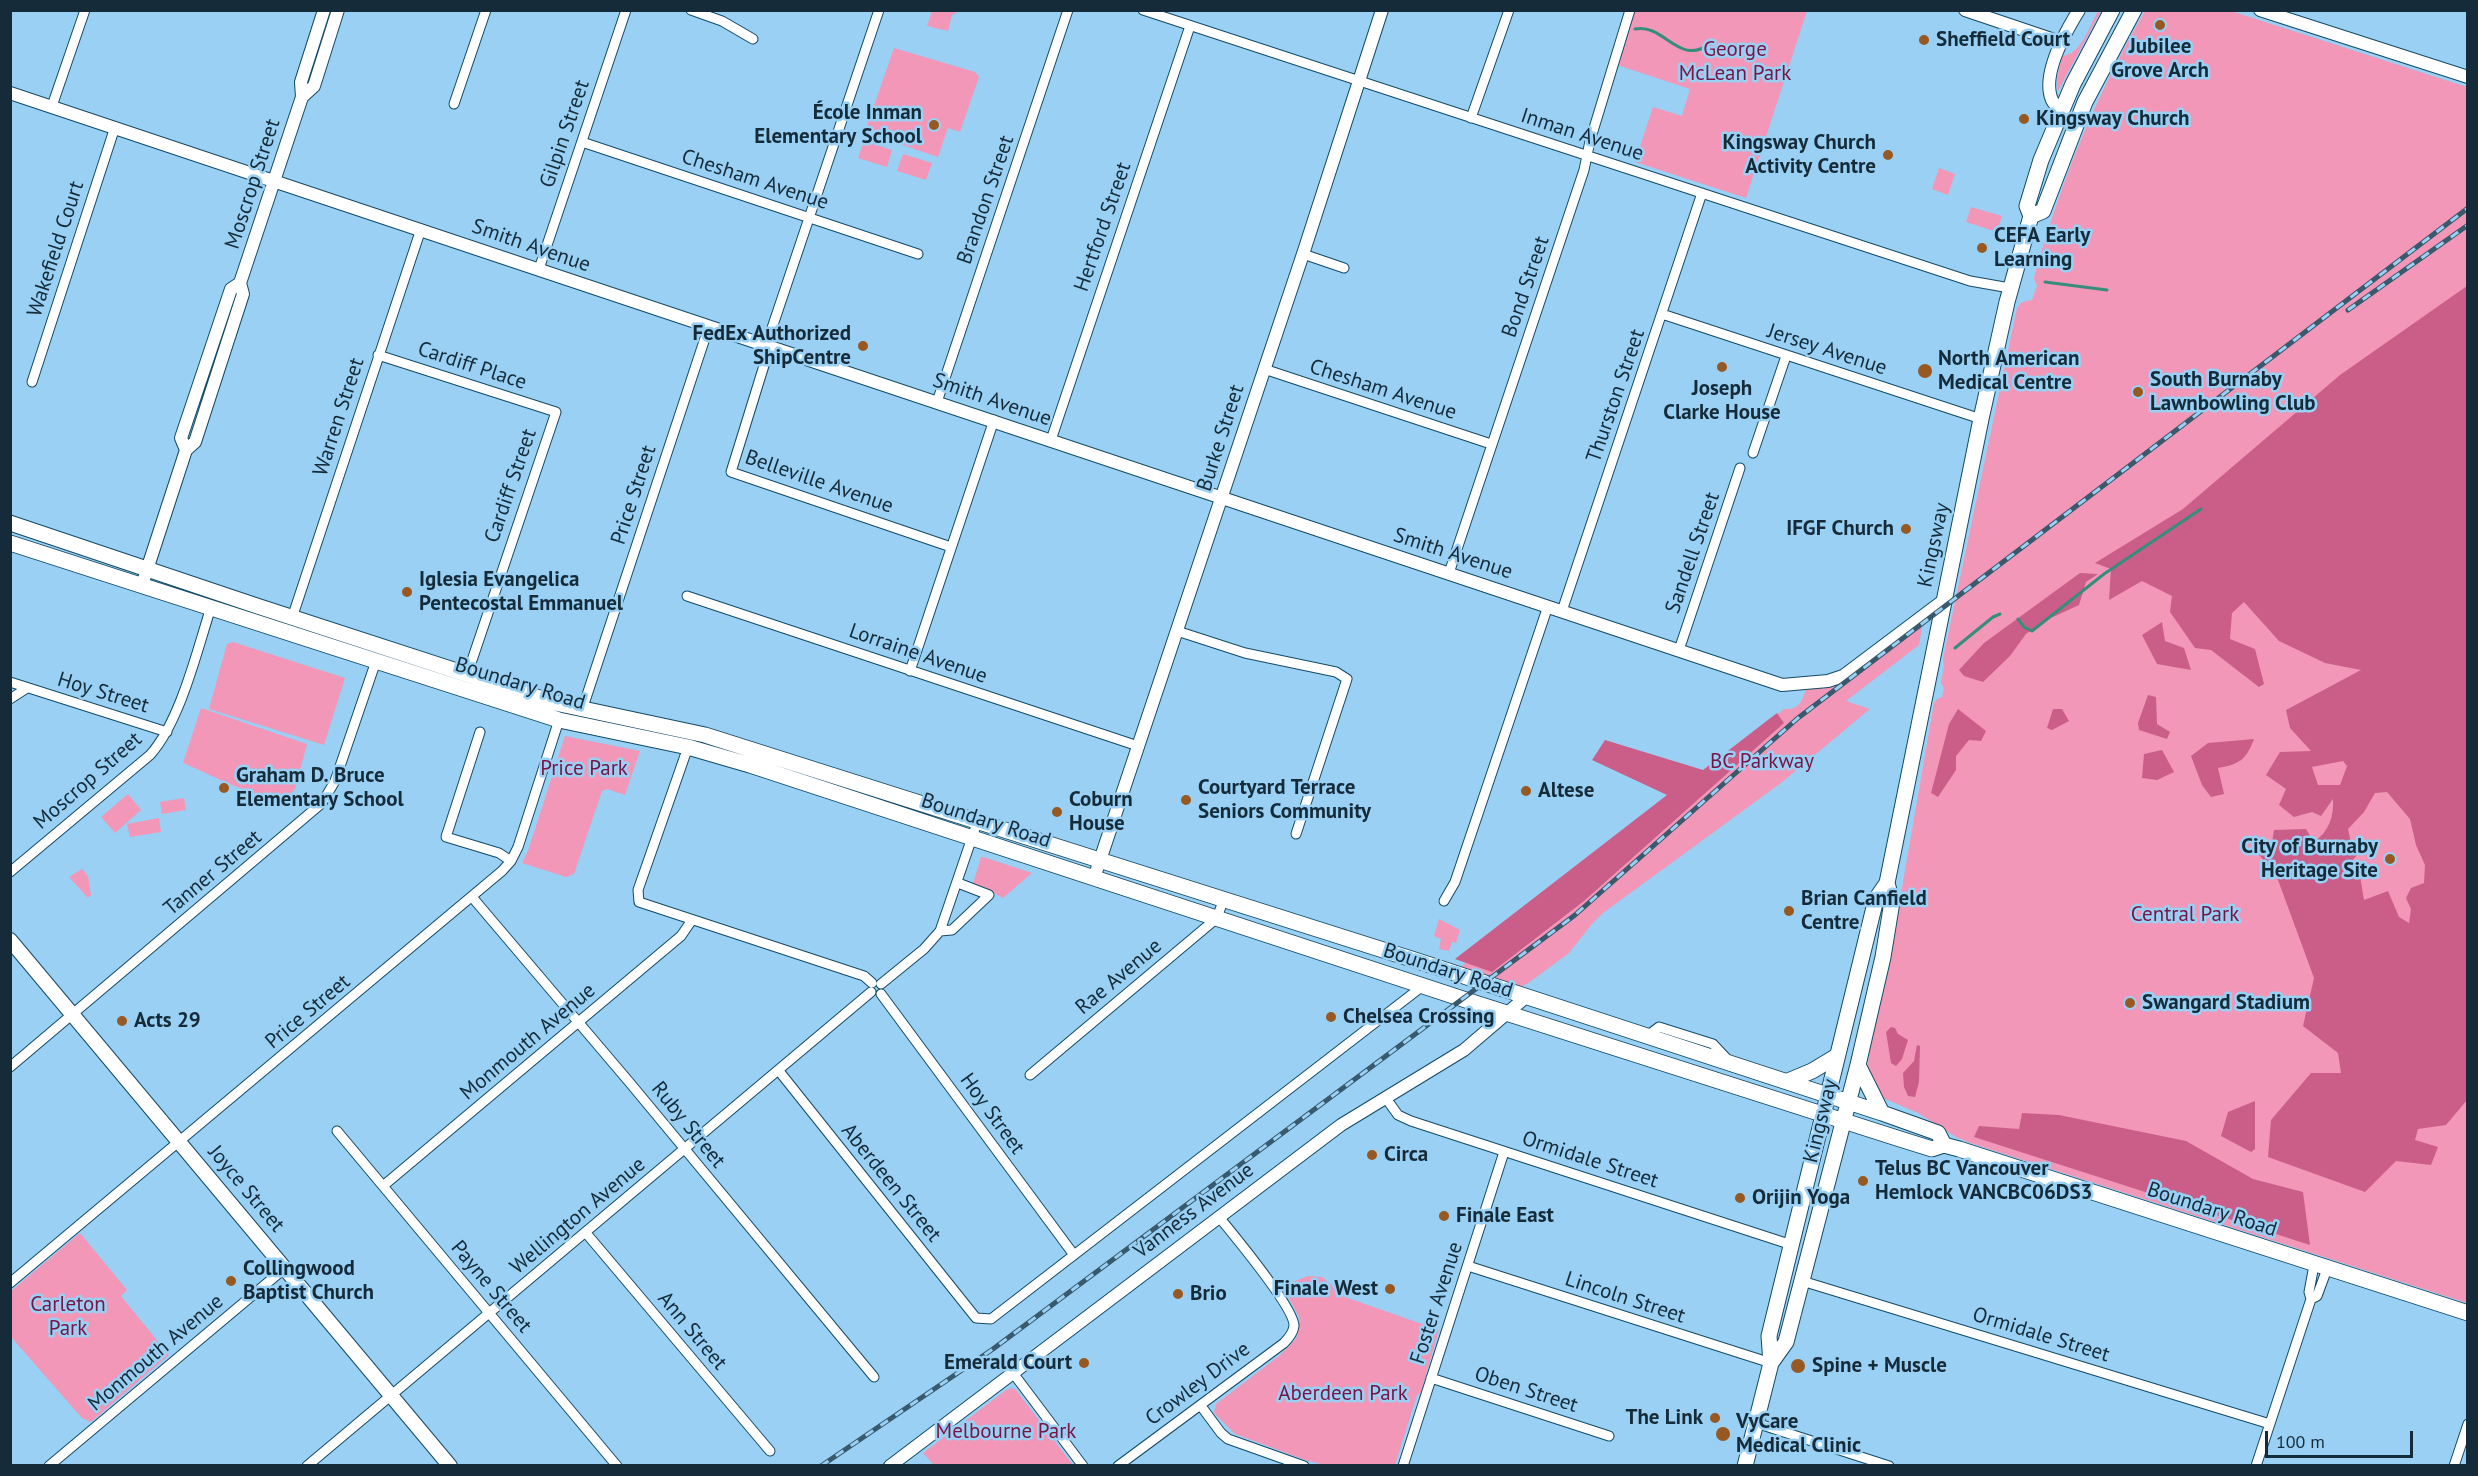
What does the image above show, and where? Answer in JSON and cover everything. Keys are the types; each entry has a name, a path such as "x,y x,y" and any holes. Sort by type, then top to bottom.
{"main road":[{"name":"Kingsway","path":"1745,1466 1771,1363 1769,1336 1827,1095 1876,899 1887,884 1981,419 2010,288 2031,216 2027,206 2041,160 2061,111 2112,10"},
{"name":"Kingsway","path":"2031,216 2043,211 2085,102 2134,10"},
{"name":"Boundary Road","path":"10,523 145,577 211,607 559,720 688,747 750,765 1843,1121 1932,1149 1944,1145 2468,1313"},
{"name":"Boundary Road","path":"10,543 145,577 292,618 582,710 636,718 705,735 978,820 1223,901 1731,1062 1938,1133 1944,1145"},
{"path":"559,720 569,715 590,718 612,716"},
{"name":"Kingsway","path":"1771,1363 1786,1342 1858,1065 1892,902 1887,884"},
{"name":"Joyce Street","path":"10,940 450,1466"},
{"path":"1788,1081 1838,1056"},
{"path":"1858,1065 1882,1113"}],"street":[{"path":"52,106 85,10"},
{"name":"Moscrop Street","path":"145,577 186,450 181,438 231,289 240,283 302,97 301,82 324,10"},
{"name":"Moscrop Street","path":"302,97 314,86 338,10"},
{"path":"454,104 486,10"},
{"name":"Gilpin Street","path":"539,269 626,10"},
{"path":"691,10 722,21 753,39"},
{"path":"768,345 879,10"},
{"name":"Brandon Street","path":"937,402 1068,10"},
{"name":"Inman Avenue","path":"1143,10 1970,281 2010,288"},
{"name":"Burke Street","path":"1094,878 1303,254 1382,10"},
{"path":"1471,118 1509,10"},
{"name":"Bond Street","path":"1449,573 1561,241 1630,10"},
{"path":"1965,10 2060,42"},
{"path":"2061,111 2052,100 2050,84 2060,42 2079,10"},
{"path":"2260,10 2468,77"},
{"name":"Hertford Street","path":"1051,440 1190,26"},
{"name":"Smith Avenue","path":"10,93 1782,685 1828,681 1843,676 1944,600"},
{"name":"Wakefield Court","path":"32,382 115,127"},
{"name":"Chesham Avenue","path":"582,142 918,254"},
{"name":"Thurston Street","path":"1562,611 1702,193"},
{"name":"Warren Street","path":"292,618 421,229"},
{"path":"1303,254 1344,268"},
{"name":"Jersey Avenue","path":"1662,314 1981,419"},
{"name":"Price Street","path":"582,710 709,326"},
{"name":"Belleville Avenue","path":"768,345 766,359 730,472 951,547"},
{"name":"Cardiff Place","path":"378,355 556,412"},
{"path":"1753,453 1786,356"},
{"name":"Chesham Avenue","path":"1264,369 1491,444"},
{"name":"Cardiff Street","path":"467,675 556,412"},
{"path":"910,671 994,420"},
{"name":"Sandell Street","path":"1679,650 1740,468"},
{"name":"Lorraine Avenue","path":"687,596 740,611 910,671 1138,746"},
{"path":"1444,901 1455,882 1548,606"},
{"name":"Moscrop Street","path":"10,872 150,755 167,732 211,607"},
{"path":"1177,630 1245,653 1336,672 1347,680 1296,834"},
{"name":"Tanner Street","path":"10,1067 322,803 335,781 376,661"},
{"name":"Hoy Street","path":"10,682 167,732"},
{"name":"Hoy Street","path":"10,699 27,688"},
{"name":"Price Street","path":"10,1283 472,897 510,861 518,847 559,720"},
{"path":"480,732 446,837 499,854 510,861"},
{"name":"Hoy Street","path":"688,747 637,893 638,899 643,904 864,976 876,988 1074,1255"},
{"name":"Wellington Avenue","path":"307,1466 924,949 940,931 978,820"},
{"name":"Wellington Avenue","path":"940,931 952,930 989,895 958,883"},
{"name":"Ruby Street","path":"472,897 580,1023 874,1377"},
{"path":"1217,918 1223,901"},
{"name":"Rae Avenue","path":"1030,1075 1217,918"},
{"name":"Monmouth Avenue","path":"383,1186 580,1023 681,936 692,920"},
{"name":"Vanness Avenue","path":"976,1318 991,1319 1424,986"},
{"name":"Vanness Avenue","path":"890,1466 1341,1125 1464,1050 1526,997"},
{"name":"Aberdeen Street","path":"779,1071 976,1318"},
{"name":"Ormidale Street","path":"1385,1097 1393,1110 1403,1118 1792,1245"},
{"name":"Payne Street","path":"337,1131 617,1466"},
{"name":"Foster Avenue","path":"1403,1466 1504,1152"},
{"name":"Crowley Drive","path":"1118,1466 1284,1343 1294,1327 1284,1302 1219,1217"},
{"name":"Ann Street","path":"586,1233 770,1451"},
{"name":"Lincoln Street","path":"1468,1266 1771,1363"},
{"path":"2256,1466 2311,1299 2309,1293 2320,1267"},
{"path":"2311,1299 2317,1296 2320,1267"},
{"name":"Monmouth Avenue","path":"49,1466 285,1268"},
{"name":"Ormidale Street","path":"1802,1281 2270,1424"},
{"path":"1013,1373 1083,1466"},
{"name":"Oben Street","path":"1431,1378 1610,1436"},
{"path":"1201,1406 1228,1439 1298,1465"},
{"path":"1756,1423 1889,1466"},
{"path":"2454,1466 2463,1452 2468,1424"}],"green space":[{"path":"932,10 959,11 952,15 948,31 927,26"},
{"name":"George McLean Park","path":"1634,11 1807,11 1746,198 1635,162 1653,107 1682,116 1690,89 1617,65"},
{"path":"2098,11 2101,11 2058,91 2057,79 2062,56 2075,51 2080,45"},
{"name":"Central Park","path":"2145,11 2231,11 2467,87 2467,1303 1970,1143 1918,1113 1883,1098 1869,1074 1869,1049 1892,946 1934,703 1942,697 1944,688 1941,683 1943,659 2017,308 2022,302 2032,300 2037,286 2034,278 2068,173 2110,76"},
{"path":"894,48 975,72 979,77 960,132 948,128 938,157 865,132"},
{"path":"864,141 892,150 887,167 858,158"},
{"path":"903,154 932,163 926,180 897,171"},
{"path":"1939,168 1955,174 1948,195 1932,189"},
{"path":"1971,207 2002,216 1997,232 1966,222"},
{"name":"BC Parkway","path":"1923,622 1919,645 1846,701 1870,709 1781,783 1603,913 1569,953 1520,987 1458,969 1784,709 1797,706 1802,701 1806,688 1818,686"},
{"path":"233,642 345,678 324,745 209,709 227,644"},
{"path":"201,708 307,744 295,789 290,795 266,796 251,792 183,763"},
{"name":"Price Park","path":"565,736 640,751 625,795 607,789 602,791 574,874 566,877 522,863 528,851"},
{"path":"128,794 141,810 115,833 101,817"},
{"path":"184,798 186,810 162,814 160,802"},
{"path":"159,818 161,832 130,837 127,824"},
{"path":"981,857 1032,873 1003,898 984,887 973,884"},
{"path":"82,869 88,876 91,895 88,898 69,877"},
{"path":"1439,919 1460,930 1456,943 1452,942 1449,951 1439,949 1441,939 1434,936"},
{"name":"Carleton Park","path":"80,1233 127,1290 121,1296 169,1355 91,1422 82,1418 11,1337 11,1291"},
{"name":"Aberdeen Park","path":"1308,1276 1322,1277 1345,1297 1439,1330 1421,1392 1417,1395 1395,1465 1330,1466 1308,1461 1235,1434 1214,1413 1216,1404 1279,1356 1296,1339 1299,1317 1282,1286"},
{"name":"Melbourne Park","path":"1012,1388 1016,1390 1073,1465 934,1465 923,1453 1006,1390"}],"shaded area":[{"path":"2467,286 2467,1100 2446,1125 2418,1129 2415,1140 2438,1147 2431,1165 2396,1161 2365,1192 2268,1157 2271,1120 2311,1073 2341,1073 2338,1053 2303,1026 2314,978 2278,880 2258,853 2271,850 2274,830 2306,829 2314,842 2327,828 2333,812 2333,799 2321,816 2312,812 2294,817 2279,805 2286,789 2266,775 2280,752 2311,751 2290,728 2286,710 2361,670 2325,663 2279,641 2244,602 2232,613 2230,639 2255,649 2264,684 2259,687 2211,650 2195,648 2170,612 2172,596 2142,581 2109,600 2111,569 2095,563 2183,509 2340,375","holes":["2343,761 2347,766 2340,785 2318,785 2312,767","2387,792 2410,819 2416,845 2425,865 2424,883 2411,888 2406,898 2411,909 2409,923 2399,917 2388,891 2364,900 2358,864 2350,863 2359,853 2351,843 2348,829 2364,812 2375,793"]},
{"path":"2080,573 2098,574 2086,582 2079,605 2042,622 2026,634 2010,656 1983,682 1964,676 1959,670 1984,643"},
{"path":"2162,622 2165,641 2184,648 2191,670 2157,664 2142,635"},
{"path":"2148,695 2156,697 2157,724 2170,732 2167,739 2139,730 2138,723"},
{"path":"1958,709 1986,731 1981,741 1969,740 1956,756 1956,770 1938,797 1931,793 1949,724"},
{"path":"2053,709 2062,709 2069,721 2052,730 2047,728"},
{"path":"1777,713 1784,723 1584,901 1492,972 1455,959 1667,795 1592,760 1605,740 1703,770"},
{"path":"2254,739 2241,760 2218,768 2224,794 2211,797 2202,785 2191,756 2208,743"},
{"path":"2162,750 2174,772 2157,780 2142,778 2144,754"},
{"path":"1891,1027 1908,1040 1902,1059 1896,1066 1891,1063 1886,1032"},
{"path":"1917,1045 1920,1046 1919,1082 1915,1097 1908,1096 1904,1087 1903,1073 1914,1061"},
{"path":"2255,1101 2255,1149 2251,1152 2221,1136 2228,1112"},
{"path":"2022,1113 2059,1115 2186,1141 2253,1179 2303,1192 2310,1245 1974,1137 1979,1126 2019,1129"}],"waterway":[{"path":"1635,29 1655,32 1690,51 1711,43"},
{"path":"2045,282 2107,290"},
{"path":"2018,619 2024,627 2032,631 2104,574 2201,509"},
{"path":"1955,648 1993,617 2000,614"}],"railway":[{"path":"821,1466 993,1349 1575,915 1798,718 2468,208"},
{"path":"2348,310 2468,225"}],"place":[{"name":"Jubilee Grove Arch","path":"2160,25"},
{"name":"Sheffield Court","path":"1924,40"},
{"name":"Kingsway Church","path":"2024,119"},
{"name":"École Inman Elementary School","path":"934,125"},
{"name":"Kingsway Church Activity Centre","path":"1888,155"},
{"name":"CEFA Early Learning","path":"1982,248"},
{"name":"FedEx Authorized ShipCentre","path":"863,346"},
{"name":"Joseph Clarke House","path":"1722,367"},
{"name":"North American Medical Centre","path":"1925,371"},
{"name":"South Burnaby Lawnbowling Club","path":"2138,392"},
{"name":"IFGF Church","path":"1906,529"},
{"name":"Iglesia Evangelica Pentecostal Emmanuel","path":"407,592"},
{"name":"Graham D. Bruce Elementary School","path":"224,788"},
{"name":"Altese","path":"1526,791"},
{"name":"Courtyard Terrace Seniors Community","path":"1186,800"},
{"name":"Coburn House","path":"1057,812"},
{"name":"City of Burnaby Heritage Site","path":"2390,859"},
{"name":"Brian Canfield Centre","path":"1789,911"},
{"name":"Swangard Stadium","path":"2130,1003"},
{"name":"Chelsea Crossing","path":"1331,1017"},
{"name":"Acts 29","path":"122,1021"},
{"name":"Circa","path":"1372,1155"},
{"name":"Telus BC Vancouver Hemlock VANCBC06DS3","path":"1863,1181"},
{"name":"Orijin Yoga","path":"1740,1198"},
{"name":"Finale East","path":"1444,1216"},
{"name":"Collingwood Baptist Church","path":"231,1281"},
{"name":"Finale West","path":"1390,1289"},
{"name":"Brio","path":"1178,1294"},
{"name":"Emerald Court","path":"1084,1363"},
{"name":"Spine + Muscle","path":"1798,1366"},
{"name":"The Link","path":"1715,1418"},
{"name":"VyCare Medical Clinic","path":"1723,1434"}]}
